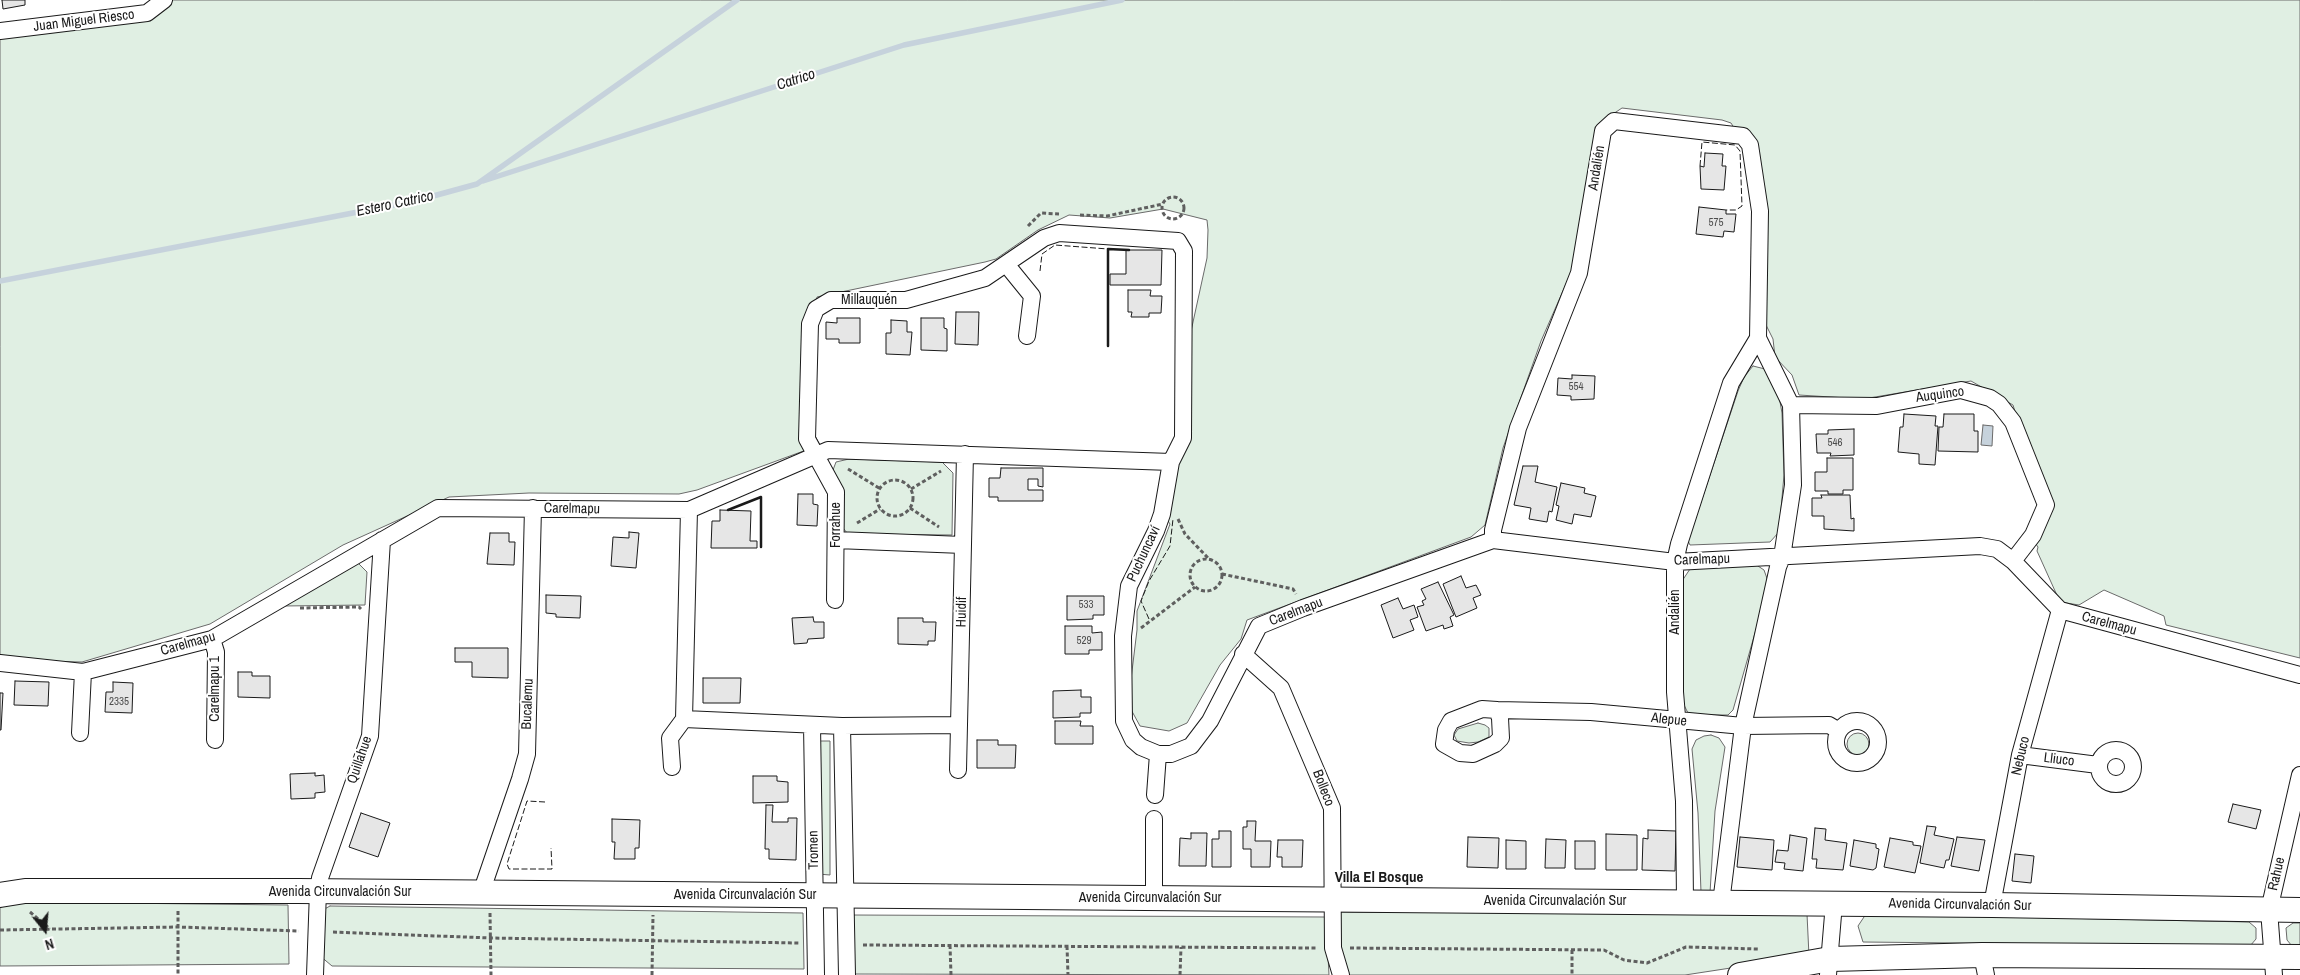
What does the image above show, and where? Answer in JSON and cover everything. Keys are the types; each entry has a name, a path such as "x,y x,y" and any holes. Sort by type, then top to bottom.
{"main road":[{"name":"Avenida Circunvalación Sur","path":"0,895 25,891 318,891 1834,903 2300,910"},
{"path":"1740,975 1829,967 1984,965 2273,966 2300,957"}],"street":[{"name":"Juan Miguel Riesco","path":"0,31 147,13 164,0"},
{"name":"Andalién","path":"1493,540 1493,530 1518,428 1580,273 1603,131 1614,121 1743,136 1750,145 1760,211 1758,338 1791,405 1793,484 1782,557 1778,567 1743,726 1721,902"},
{"name":"Millauquén","path":"815,455 807,439 810,324 816,309 831,300 906,300 985,278 1044,238 1059,233 1178,241"},
{"name":"Puchuncaví","path":"1158,754 1141,747 1133,740 1124,721 1122,636 1129,586 1149,548 1162,514 1171,462 1183,438 1184,251 1178,241"},
{"path":"1006,264 1032,296 1027,336"},
{"name":"Andalién","path":"1685,902 1684,801 1674,692 1675,562 1678,544 1731,383 1758,338"},
{"name":"Auquinco","path":"1791,405 1877,406 1961,390 1990,398 2000,404 2013,422 2046,505 2033,535 2013,561"},
{"name":"Carelmapu","path":"0,663 83,672 212,639 438,508 689,510 828,450 1171,462"},
{"name":"Huidif","path":"958,770 966,454"},
{"name":"Forrahue","path":"815,455 836,492 835,600"},
{"name":"Bucalemu","path":"485,893 526,754 533,508"},
{"path":"672,767 670,738 684,719 689,510"},
{"name":"Quillahue","path":"315,975 318,891 354,778 370,736 382,540"},
{"path":"836,540 963,545"},
{"name":"Carelmapu","path":"1158,754 1171,754 1191,746 1210,721 1259,626 1303,608 1493,540 1675,562 1980,546 1997,549 2013,561 2060,610 2300,675"},
{"name":"Nebuco","path":"1992,905 2020,755 2060,610"},
{"name":"Carelmapu 1","path":"212,639 216,652 215,740"},
{"name":"Bolleco","path":"1244,654 1282,688 1332,808 1333,948 1341,975"},
{"path":"80,733 83,672"},
{"name":"Alepue","path":"1497,710 1591,712 1678,722 1743,726 1829,725 1839,731"},
{"path":"684,719 842,726 959,726"},
{"name":"Tromen","path":"812,725 816,975"},
{"path":"842,726 847,975"},
{"path":"1155,795 1158,754"},
{"name":"Lliuco","path":"2020,755 2098,765"},
{"name":"Rahue","path":"2273,966 2269,910 2300,775"},
{"path":"1154,819 1154,898"},
{"path":"1829,967 1834,903"}],"path":[{"path":"1175,196 1184,203 1185,210 1178,219 1170,219 1164,215 1163,204 1168,198 1175,196"},
{"path":"815,455 836,462 879,488"},
{"path":"891,480 902,481 911,489 913,494 912,506 908,511 897,516 885,513 877,503 876,497 879,488 891,480"},
{"path":"1162,514 1177,518 1185,534 1218,565 1222,574 1221,580 1215,588 1205,591 1195,587 1190,577 1192,567 1200,560 1210,559"},
{"path":"1222,574 1293,589 1303,608"},
{"path":"1122,636 1136,632 1195,587"},
{"path":"267,608 359,607 365,613"},
{"path":"178,891 178,975"},
{"path":"485,893 490,938 491,975"},
{"path":"652,975 653,894"},
{"path":"0,930 178,927 284,932 317,930 490,938 816,944"},
{"path":"846,944 1604,950 1624,960 1646,963 1686,947 1763,949"},
{"path":"950,945 951,975"},
{"path":"1067,946 1068,975"},
{"path":"1180,975 1181,947"},
{"path":"1572,950 1572,975"}],"green space":[{"path":"168,0 2300,0 2300,658 2166,625 2164,616 2104,590 2079,605 2060,602 2035,543 2042,529 2025,444 2013,405 1971,381 1863,399 1799,395 1792,375 1775,357 1773,339 1752,297 1754,228 1746,147 1731,123 1722,120 1622,108 1598,124 1573,268 1541,341 1503,448 1485,525 1471,537 1247,620 1241,639 1220,665 1187,723 1169,731 1140,726 1128,704 1137,630 1137,611 1170,524 1162,512 1175,456 1188,345 1207,258 1208,230 1207,220 1163,209 1110,218 1069,215 1038,230 996,259 817,297 810,336 805,417 820,445 697,490 679,494 529,493 449,497 343,545 210,624 82,662 38,661 0,655 0,38"},
{"path":"1753,366 1765,369 1777,385 1782,413 1784,475 1779,532 1770,542 1690,545 1688,541 1738,391 1744,377"},
{"path":"849,459 942,462 953,473 952,535 848,534 843,528 833,470 836,462"},
{"path":"358,563 367,572 365,605 283,606"},
{"path":"1755,564 1764,570 1769,584 1733,710 1728,715 1689,715 1680,697 1682,581 1690,569"},
{"path":"1478,723 1489,728 1489,737 1478,742 1457,741 1454,735 1458,729"},
{"path":"1858,733 1866,736 1869,744 1866,752 1858,755 1850,752 1847,744 1850,736"},
{"path":"1711,735 1719,738 1725,747 1715,811 1710,893 1701,892 1698,813 1692,749 1696,740"},
{"path":"820,741 830,741 830,875 818,874"},
{"path":"24,902 288,905 289,964 0,966 0,906"},
{"path":"330,906 803,913 804,969 332,966 319,955 321,911"},
{"path":"1340,912 1807,914 1809,956 1685,975 1345,975 1339,948"},
{"path":"1866,914 2249,922 2256,928 2256,939 2250,946 1863,942 1858,926"},
{"path":"848,915 1326,917 1329,975 851,974"},
{"path":"2293,923 2300,923 2300,946 2292,946 2287,940 2286,928"}],"shaded area":[{"path":"1983,425 1993,426 1992,446 1981,445"}],"building":[{"path":"2,0 25,0 25,5 3,9"},
{"path":"1705,153 1723,154 1722,166 1726,166 1724,190 1701,189 1700,166 1704,167"},
{"path":"1699,207 1726,210 1726,214 1736,214 1734,232 1724,231 1723,237 1696,234"},
{"path":"1126,250 1162,250 1161,285 1110,285 1110,274 1126,274"},
{"path":"1128,290 1151,290 1150,296 1162,296 1161,313 1149,313 1149,317 1131,317 1132,312 1128,312"},
{"path":"956,312 979,312 978,345 955,344"},
{"path":"837,318 860,318 860,343 839,343 839,339 826,339 826,322 837,323"},
{"path":"921,318 944,318 944,328 947,329 947,351 921,350"},
{"path":"891,320 907,321 907,332 912,332 910,355 886,354 886,333 891,333"},
{"path":"1572,375 1595,376 1594,399 1571,400 1571,396 1557,395 1558,378 1572,379"},
{"path":"1904,414 1936,416 1935,426 1938,426 1935,465 1919,464 1919,454 1898,452 1900,427 1903,427"},
{"path":"1944,414 1974,414 1974,431 1978,431 1978,452 1938,451 1939,427 1943,427"},
{"path":"1854,429 1854,455 1830,456 1831,453 1817,453 1816,434 1828,434 1828,430"},
{"path":"1827,458 1853,458 1853,490 1843,490 1843,494 1828,494 1828,491 1815,491 1815,472 1827,472"},
{"path":"1523,466 1538,466 1535,482 1557,487 1552,512 1549,511 1547,522 1529,519 1531,508 1514,505"},
{"path":"1001,468 1043,468 1043,487 1038,486 1038,479 1028,479 1028,490 1043,490 1043,501 998,501 998,497 989,497 989,478 1000,478"},
{"path":"1561,483 1585,488 1584,493 1596,496 1591,517 1574,514 1572,524 1556,520 1559,506 1556,505"},
{"path":"798,494 813,494 813,504 818,505 817,526 797,525"},
{"path":"1821,495 1850,495 1851,519 1854,518 1854,531 1824,529 1824,516 1812,516 1812,498 1822,498"},
{"path":"720,510 751,511 750,541 757,541 757,548 711,548 712,521 720,521"},
{"path":"629,532 639,533 636,568 611,566 613,537 629,538"},
{"path":"490,533 509,533 509,542 515,542 514,565 487,564"},
{"path":"1461,576 1466,588 1476,585 1481,595 1473,598 1477,608 1456,617 1443,584"},
{"path":"1438,582 1454,615 1450,617 1453,626 1444,629 1443,625 1426,631 1417,607 1424,605 1422,601 1426,599 1421,589"},
{"path":"546,595 581,596 580,618 556,617 556,614 546,613"},
{"path":"1067,596 1104,596 1104,615 1093,615 1093,619 1067,620"},
{"path":"1398,598 1403,609 1414,605 1418,617 1410,620 1414,630 1393,638 1381,605"},
{"path":"813,617 814,622 824,622 824,638 808,639 807,643 794,644 792,618"},
{"path":"898,618 923,618 923,622 936,622 935,641 928,641 928,645 898,644"},
{"path":"1065,626 1092,626 1092,633 1102,632 1102,650 1089,650 1089,654 1065,654"},
{"path":"455,648 508,648 508,678 472,677 472,662 455,662"},
{"path":"238,672 252,672 252,676 270,676 270,698 238,697"},
{"path":"703,678 741,678 740,703 703,703"},
{"path":"15,681 49,682 48,706 14,705"},
{"path":"113,682 133,683 132,713 105,712 106,692 113,692"},
{"path":"1081,690 1081,697 1091,697 1091,713 1080,713 1080,717 1053,718 1053,691"},
{"path":"0,693 3,693 1,730 0,730"},
{"path":"1055,721 1081,721 1080,726 1093,726 1093,744 1055,744"},
{"path":"977,740 998,740 998,745 1016,745 1015,768 977,768"},
{"path":"315,773 315,776 324,775 325,792 315,793 315,798 291,799 290,774"},
{"path":"753,776 777,776 777,781 788,782 788,802 753,803"},
{"path":"2233,804 2261,810 2256,829 2228,822"},
{"path":"766,805 773,805 772,822 788,822 788,818 797,818 796,860 769,859 769,849 765,849"},
{"path":"361,813 390,823 378,857 349,847"},
{"path":"612,819 640,820 639,848 635,848 635,859 614,859 615,842 612,842"},
{"path":"1247,821 1256,821 1255,841 1271,841 1270,867 1251,867 1251,849 1243,849 1243,827 1247,827"},
{"path":"1927,826 1936,827 1934,835 1954,839 1949,860 1946,860 1944,868 1920,863"},
{"path":"1815,828 1826,829 1825,840 1847,843 1843,870 1816,868 1817,859 1812,859"},
{"path":"1648,830 1676,831 1675,871 1642,870 1643,838 1648,839"},
{"path":"1219,831 1231,831 1231,867 1212,867 1212,839 1219,839"},
{"path":"1191,833 1207,833 1206,866 1179,866 1180,838 1191,839"},
{"path":"1606,834 1637,835 1637,870 1606,870"},
{"path":"1790,835 1807,838 1803,871 1784,869 1785,863 1775,862 1777,850 1788,851"},
{"path":"1468,837 1499,838 1498,868 1467,867"},
{"path":"1740,837 1774,840 1772,870 1737,867"},
{"path":"1957,837 1985,840 1979,871 1951,866"},
{"path":"1890,838 1913,842 1913,845 1921,846 1915,873 1884,867"},
{"path":"1546,839 1566,840 1565,868 1545,868"},
{"path":"1278,840 1303,840 1302,867 1282,867 1282,857 1277,857"},
{"path":"1506,840 1526,841 1526,869 1506,869"},
{"path":"1854,840 1876,844 1876,848 1879,849 1876,868 1873,870 1850,866"},
{"path":"1575,841 1595,841 1595,869 1575,869"},
{"path":"2015,854 2034,856 2031,883 2012,881"}],"waterway":[{"name":"Estero Catrico","path":"0,281 415,201 477,184 737,0"},
{"name":"Catrico","path":"483,181 904,45 1122,0"}],"fence":[{"path":"1700,166 1702,142 1735,145 1740,151 1742,206 1736,210 1726,210"},
{"path":"1040,271 1042,254 1055,245 1108,249"},
{"path":"1149,619 1141,601 1149,581 1170,546 1173,519"},
{"path":"545,802 527,801 507,864 509,869 552,869 551,848"}],"wall":[{"path":"1108,346 1108,249 1129,250"},
{"path":"728,510 761,497 761,547"}],"district":[{"name":"Villa El Bosque","path":"1379,878"}]}
